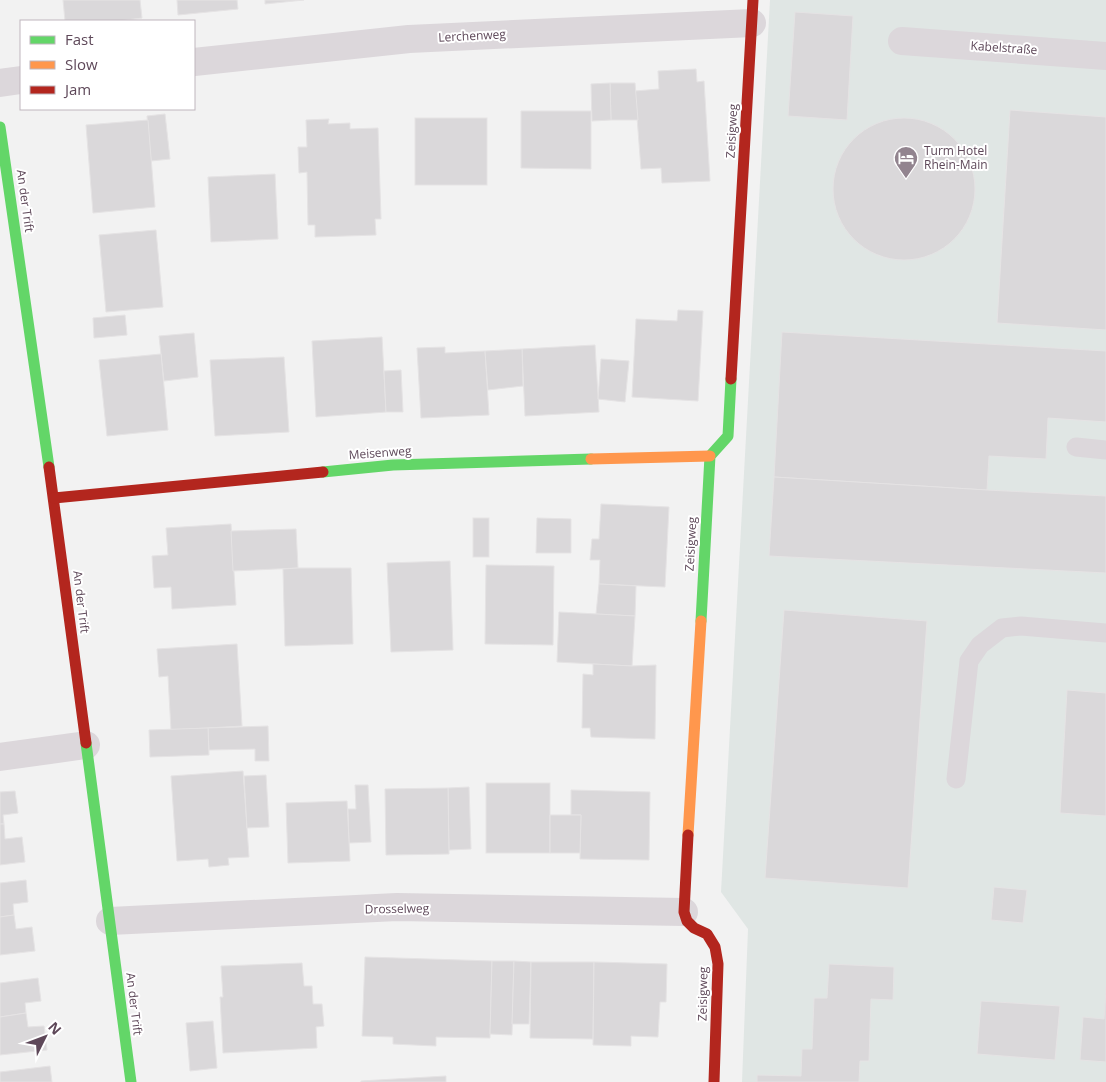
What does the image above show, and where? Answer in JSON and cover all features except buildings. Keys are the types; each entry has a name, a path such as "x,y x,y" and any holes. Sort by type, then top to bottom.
{"street":[{"name":"Lerchenweg","path":"195,62 409,39 753,12"},
{"name":"Zeisigweg","path":"714,1082 718,964 715,946 707,934 694,928 687,921 684,912 710,456 728,436 753,12"},
{"name":"Kabelstraße","path":"902,41 1106,56"},
{"path":"0,83 20,80"},
{"name":"An der Trift","path":"0,126 54,498 131,1082"},
{"name":"Meisenweg","path":"54,498 393,465 710,456"},
{"path":"0,757 86,745"},
{"name":"Drosselweg","path":"110,921 397,907 684,912"}],"lane":[{"path":"1076,447 1106,450"},
{"path":"956,779 969,662 980,645 1002,628 1020,626 1106,633"}],"shaded area":[{"path":"770,0 1106,0 1106,1082 742,1082 748,929 721,892"}],"traffic: fast":[{"path":"0,127 49,467"},
{"path":"701,621 710,456 728,436 731,379"},
{"path":"323,472 393,465 591,459"},
{"path":"86,743 131,1082"}],"traffic: slow":[{"path":"591,459 710,456"},
{"path":"688,835 701,621"}],"traffic: jam":[{"path":"731,379 753,0"},
{"path":"49,467 86,743"},
{"path":"54,498 323,472"},
{"path":"688,835 684,912 687,921 694,928 707,934 715,947 718,964 714,1082"}],"place":[{"name":"Turm Hotel Rhein-Main","path":"906,179"}]}
